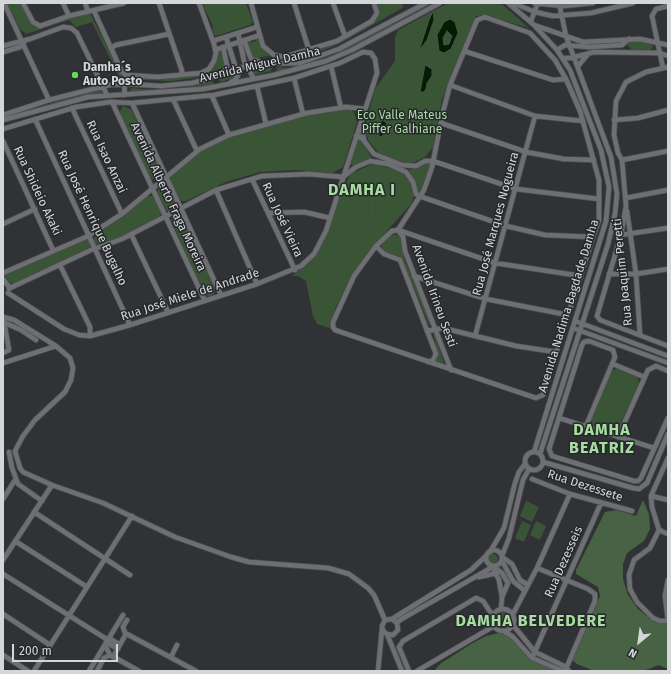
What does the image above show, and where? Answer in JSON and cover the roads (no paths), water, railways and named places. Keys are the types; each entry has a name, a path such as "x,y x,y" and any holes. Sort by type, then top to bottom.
{"street":[{"path":"4,3 49,100"},
{"path":"23,3 35,25 40,26 69,16 121,3"},
{"path":"63,3 69,16"},
{"path":"85,3 91,11 124,74 158,77 201,73 209,69 214,61 216,51 199,3"},
{"path":"159,3 182,71 181,74"},
{"path":"251,3 263,46 274,55 284,57 309,50 345,36 372,21 376,16 374,3"},
{"path":"294,3 309,50"},
{"path":"333,3 345,36"},
{"name":"Avenida Miguel Damha","path":"3,115 49,100 103,86 125,84 157,86 192,83 246,66 263,63 274,64 300,62 340,49 426,3"},
{"name":"Avenida Miguel Damha","path":"3,120 76,100 107,95 177,92 223,86 271,76 334,58 440,3"},
{"name":"Avenida Nadima Bagdade Damha","path":"508,3 533,23 557,50 570,70 592,122 601,150 609,187 606,221 534,452"},
{"path":"513,3 535,12 562,16 591,13 623,4 633,3"},
{"path":"593,3 559,5 536,4 533,23 580,41 596,39 599,41 629,39 657,41 668,45"},
{"name":"Avenida Nadima Bagdade Damha","path":"540,454 608,244 615,214 617,194 611,157 566,36 559,5"},
{"path":"668,6 656,9 652,16 660,53 666,68 646,72 626,82 616,101 614,135 618,153 622,160 626,206 621,235 597,316 600,320 668,346"},
{"path":"398,230 424,190 433,161 450,85 477,20 485,18 527,32 555,60 566,79 583,121 600,180 599,220 593,237 581,276 542,395 536,398 335,330 333,327 333,322 354,276 376,246 392,231 398,230 495,263 581,276"},
{"path":"3,46 29,40 65,26 73,29 107,95"},
{"path":"213,41 257,26"},
{"path":"238,33 252,61 268,61 274,64 275,70 271,76"},
{"path":"110,48 116,45 169,34"},
{"path":"216,51 242,40 260,35"},
{"path":"218,75 217,81 223,86 236,79 238,75 226,37"},
{"path":"557,50 563,46 588,47 622,45 629,39"},
{"path":"242,40 246,66 254,79"},
{"path":"613,40 622,45 630,54"},
{"path":"3,52 20,47 22,42"},
{"path":"223,47 227,66 224,72"},
{"path":"578,66 589,53 588,47"},
{"path":"464,51 553,80 566,79"},
{"name":"Rua José Miele de Andrade","path":"90,336 130,326 168,312 257,284 295,270 308,261 314,254 326,231 377,73 375,59 371,53 363,52 331,66"},
{"path":"562,58 589,53 660,53 668,56"},
{"path":"3,129 72,108 112,102 132,103 212,96 294,78 331,66 341,108"},
{"path":"294,78 303,114"},
{"path":"124,95 125,84"},
{"path":"450,85 536,116 583,121"},
{"path":"257,86 266,124"},
{"path":"212,96 228,135"},
{"path":"173,99 197,152"},
{"name":"Avenida Alberto Fraga Moreira","path":"112,102 205,301"},
{"name":"Avenida Alberto Fraga Moreira","path":"132,103 222,295"},
{"name":"Rua Isao Anzai","path":"72,108 122,214"},
{"path":"3,273 88,235 122,214 197,152 228,135 303,114 341,108 365,109"},
{"path":"614,120 638,118 668,110"},
{"name":"Rua José Marques Nogueira","path":"476,336 536,116"},
{"name":"Rua José Henrique Bugalho","path":"35,120 130,326"},
{"path":"361,121 364,141"},
{"path":"441,123 526,152 564,159 594,160"},
{"path":"356,136 364,141 374,154 402,165 416,166 424,161 433,161 516,189 599,199"},
{"name":"Rua Shideio Akaki","path":"3,141 53,250"},
{"path":"622,160 668,151"},
{"path":"7,291 60,264 131,234 216,190 262,176 309,174 343,177 356,167 366,162 388,164 406,172 413,182 416,194 419,196 506,226 545,235 593,237"},
{"name":"Rua José Vieira","path":"252,179 295,270"},
{"path":"216,190 257,284"},
{"path":"626,198 668,190"},
{"name":"Rua Joaquim Peretti","path":"626,206 629,235 636,274 640,335"},
{"path":"3,224 35,210"},
{"path":"268,213 304,212 330,218"},
{"path":"621,235 668,228"},
{"name":"Avenida Irineu Sesti","path":"398,230 403,237 405,252 451,370"},
{"path":"131,234 168,312"},
{"name":"Avenida Irineu Sesti","path":"376,246 384,254 400,260 436,354 433,360 428,362"},
{"path":"3,279 7,291 64,329 80,335 90,336 90,327 60,264"},
{"path":"609,274 636,274 668,269"},
{"path":"414,276 486,299 568,315"},
{"path":"3,317 14,320 56,346 70,358 73,368 71,380 65,392 31,426 15,451 3,453"},
{"path":"575,321 668,356"},
{"path":"3,322 21,330 36,340"},
{"path":"3,322 10,350 3,353"},
{"path":"427,331 442,328 516,346 556,352"},
{"path":"573,328 668,363"},
{"path":"619,345 622,339"},
{"name":"Avenida Nadima Bagdade Damha","path":"613,364 615,354 613,350 589,341 584,342 549,449 550,453 552,456 634,482 642,478 654,448"},
{"path":"3,363 56,346"},
{"path":"653,358 656,352"},
{"path":"586,426 613,364 644,377"},
{"path":"618,437 644,377 651,367 656,366 668,371"},
{"path":"559,418 654,448 668,418"},
{"path":"543,462 639,489 646,482 668,434"},
{"path":"15,451 20,468 23,472 52,485 103,503 175,537 231,558 249,562 328,568 349,574 368,588 374,595 385,620"},
{"path":"9,452 15,480 21,487 42,501"},
{"path":"385,620 392,619 470,570 490,552 504,528 514,483 525,464 526,455 534,452 540,454 543,462"},
{"path":"668,458 651,496 652,507 659,530 650,548 634,560 630,566 629,582 633,597 649,614 657,620 668,621 665,596 668,580"},
{"path":"529,469 538,469 543,462"},
{"path":"525,464 529,469"},
{"path":"397,623 492,566 498,565 509,538 523,480 529,469"},
{"name":"Rua Dezessete","path":"532,479 570,494 632,511"},
{"path":"3,499 15,480"},
{"path":"3,560 52,485"},
{"path":"566,670 535,652 514,625 513,614 538,568 570,494"},
{"path":"651,496 668,500"},
{"name":"Rua Dezesseis","path":"532,658 601,503"},
{"path":"34,512 130,575"},
{"path":"34,671 132,516"},
{"path":"659,530 668,534"},
{"path":"15,541 87,587"},
{"path":"490,552 498,552 513,581 525,591"},
{"path":"486,556 487,562 498,572 508,586 502,597"},
{"path":"502,558 512,564 520,580 528,586"},
{"path":"470,579 498,572 506,567"},
{"path":"538,568 594,592 595,601 566,670"},
{"path":"498,572 502,597 501,609"},
{"path":"3,574 69,615 107,641 119,647"},
{"path":"409,671 399,647 403,641 476,598 483,601 493,616 494,626"},
{"path":"493,616 501,609 507,609 513,614"},
{"path":"3,614 50,645"},
{"path":"89,671 123,615"},
{"path":"389,643 393,634 398,630 397,623 392,619"},
{"path":"127,620 123,628 126,634 196,671"},
{"path":"378,671 382,624 385,620"},
{"path":"503,631 510,629 514,625"},
{"path":"494,626 512,636 532,658 566,670"},
{"path":"417,671 429,666 494,626"},
{"path":"382,629 386,634 402,671"},
{"path":"97,671 104,658 112,656 126,634"},
{"path":"380,639 386,634 393,634"},
{"path":"107,641 112,656 139,671"},
{"path":"171,657 177,645"},
{"path":"3,655 28,671"},
{"path":"426,671 429,666"}],"waterway":[{"path":"388,141 405,86 414,68 419,51"},
{"path":"426,65 429,58 438,59"},
{"path":"381,122 379,118 381,116 384,116 391,108 399,107"},
{"path":"370,225 373,200 381,170"}],"place":[{"name":"Damha´s Auto Posto","path":"75,75"}],"district":[{"name":"DAMHA I","path":"362,191"},
{"name":"DAMHA BEATRIZ","path":"602,440"},
{"name":"DAMHA BELVEDERE","path":"531,622"}],"park label":[{"name":"Eco Valle Mateus Piffer Galhiane","path":"402,123"}]}
